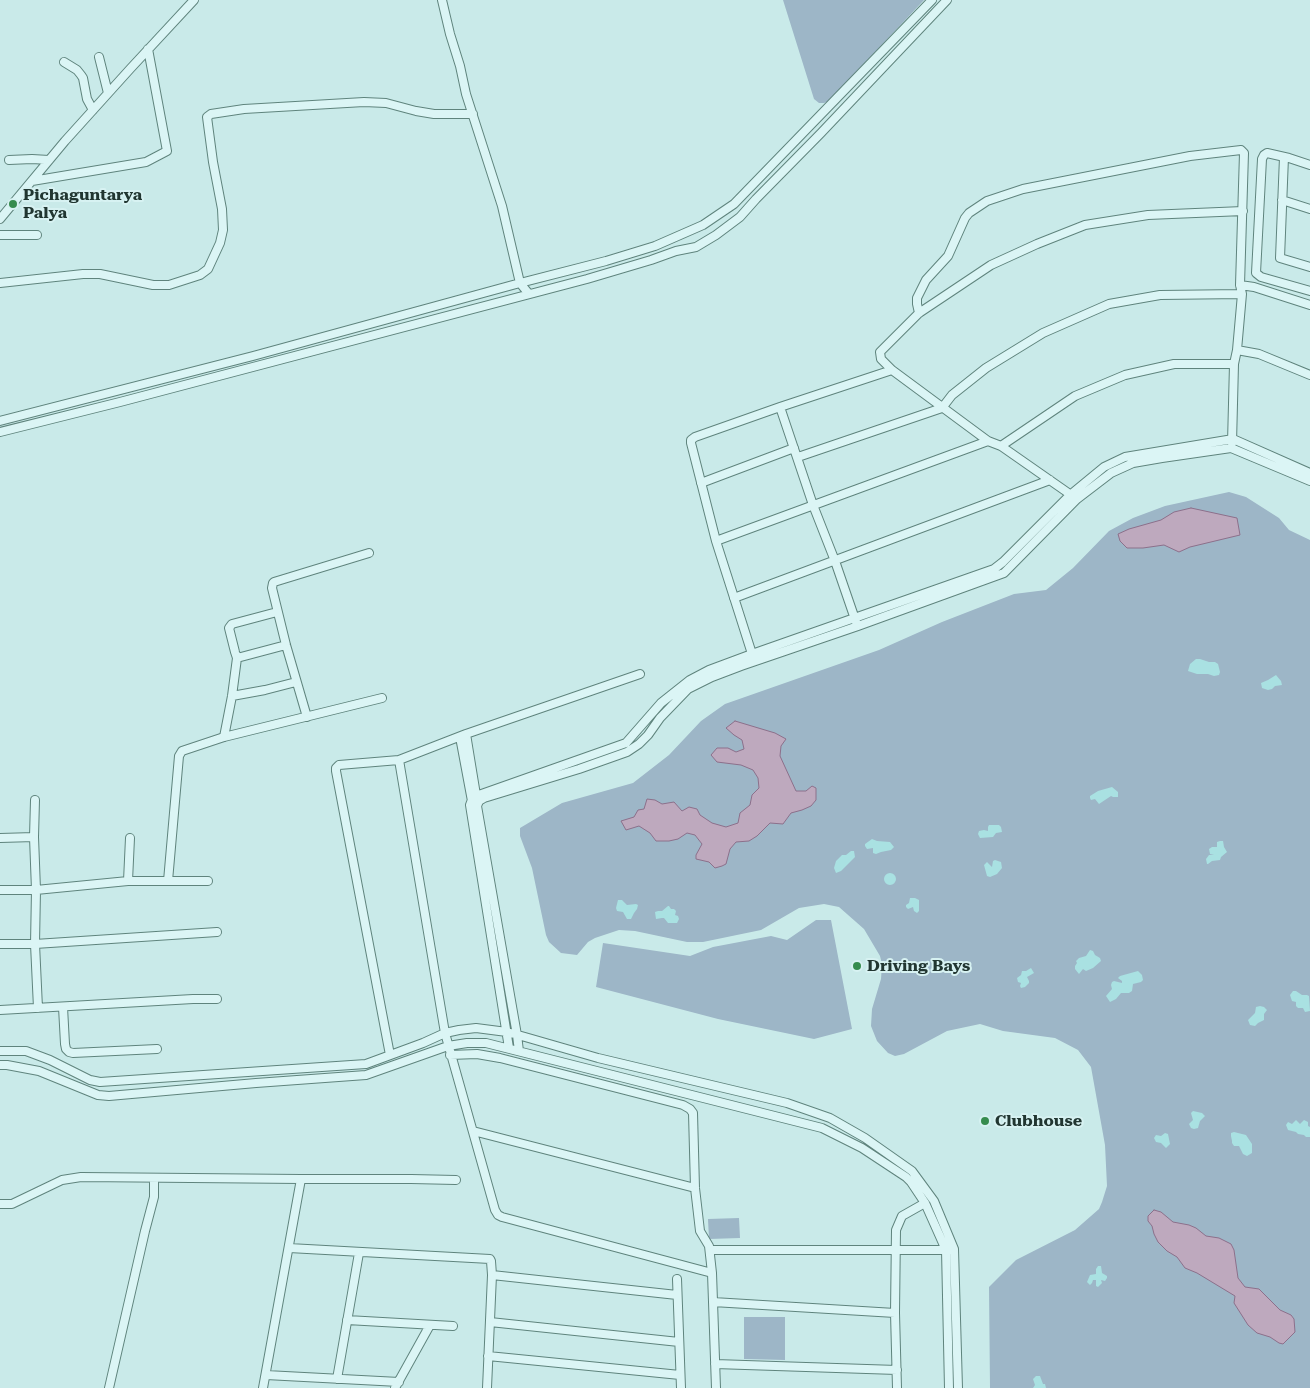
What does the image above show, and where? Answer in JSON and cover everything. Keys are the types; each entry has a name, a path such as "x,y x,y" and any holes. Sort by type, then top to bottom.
{"street":[{"path":"0,219 108,93 194,0"},
{"path":"442,0 466,94 502,206 520,283 529,294"},
{"path":"0,421 606,261 655,246 703,225 734,204 932,0"},
{"path":"0,432 130,400 529,294 626,268 676,251 696,247 740,217 821,134 943,1"},
{"path":"32,181 146,162 167,151 148,49"},
{"path":"99,57 108,93"},
{"path":"64,62 77,70 83,78 87,99 93,110"},
{"path":"0,283 82,274 100,274 153,285 169,285 200,275 208,269 215,258 223,230 222,209 212,162 207,117 211,114 244,109 364,102 386,103 434,114 472,114"},
{"path":"919,313 917,298 927,278 948,256 965,218 969,213 987,201 1023,189 1190,156 1241,150 1244,152 1240,284 1242,294 1234,364 1233,439 1231,448"},
{"path":"1310,164 1267,153 1262,159 1256,273 1261,277 1310,290"},
{"path":"1284,157 1280,258 1310,267"},
{"path":"9,160 49,160"},
{"path":"1282,200 1310,209"},
{"path":"1074,497 1001,446 988,441 942,408 892,370 881,359 880,352 919,313 991,264 1085,225 1148,214 1243,211"},
{"path":"0,236 37,235"},
{"path":"1240,284 1310,304"},
{"path":"798,457 942,408 952,395 986,368 1043,332 1109,304 1160,295 1242,294"},
{"path":"1237,350 1259,354 1310,375"},
{"path":"1001,446 1075,396 1125,375 1174,364 1234,364"},
{"path":"753,658 716,541 691,442 695,437 892,370"},
{"path":"780,407 813,505 856,622"},
{"path":"509,1048 470,805 484,798 627,752 648,735 660,718 688,689 753,658 1004,573 1104,467 1125,458 1233,439 1310,472"},
{"path":"716,541 988,441"},
{"path":"701,482 794,448"},
{"path":"1074,497 1111,473 1133,464 1231,448 1310,481"},
{"path":"734,598 1050,480"},
{"path":"307,718 272,588 274,582 369,553"},
{"path":"224,737 237,658 229,630 230,626 278,612"},
{"path":"237,658 286,645"},
{"path":"390,1055 336,771 339,764 398,760 640,674"},
{"path":"232,696 296,682"},
{"path":"168,881 179,756 182,751 224,737 382,698"},
{"path":"463,736 519,1050"},
{"path":"398,760 445,1034 495,1210 502,1217 712,1273"},
{"path":"35,800 34,837 38,1008"},
{"path":"0,838 34,837"},
{"path":"128,881 130,838"},
{"path":"0,890 36,890 128,881 208,880"},
{"path":"0,944 36,944 217,932"},
{"path":"0,1010 193,998 217,999"},
{"path":"63,1007 65,1044 69,1052 156,1049"},
{"path":"0,1051 26,1051 50,1060 90,1080 100,1082 366,1064 445,1034 476,1028 507,1032 598,1058 787,1103 830,1118 865,1138 912,1171 934,1201 950,1250 958,1388"},
{"path":"0,1065 39,1071 98,1095 109,1096 366,1075 448,1046 486,1043 822,1128 854,1144 906,1177 925,1203 950,1250 949,1388"},
{"path":"450,1055 477,1054 500,1058 684,1105 690,1109 693,1114 695,1188 700,1231 710,1250 716,1388"},
{"path":"721,1103 724,1088"},
{"path":"473,1131 695,1188"},
{"path":"0,1204 12,1204 62,1180 81,1177 456,1180"},
{"path":"109,1388 144,1231 154,1197 154,1178"},
{"path":"263,1388 301,1179"},
{"path":"897,1388 895,1313 896,1230 902,1216 925,1203"},
{"path":"289,1248 488,1258 491,1262 492,1275 487,1388"},
{"path":"710,1250 950,1250"},
{"path":"337,1379 360,1253"},
{"path":"492,1275 677,1295"},
{"path":"677,1279 680,1388"},
{"path":"713,1302 895,1313"},
{"path":"348,1320 453,1326"},
{"path":"490,1322 679,1342"},
{"path":"266,1375 397,1385 430,1325"},
{"path":"488,1356 680,1375"},
{"path":"715,1364 897,1370"}],"shaded area":[{"path":"783,0 924,0 829,101 819,103 814,99"},
{"path":"1229,492 1246,497 1279,518 1289,530 1310,540 1310,1388 990,1388 989,1287 1016,1260 1075,1230 1099,1209 1107,1186 1105,1145 1091,1067 1078,1050 1055,1038 1003,1031 980,1024 947,1031 904,1054 895,1056 888,1053 877,1041 871,1026 872,1009 881,979 882,964 880,956 864,929 839,907 824,904 799,908 761,930 703,942 687,942 635,931 619,930 588,942 577,955 561,953 549,942 546,935 532,868 520,836 520,828 562,803 633,783 669,755 701,721 725,704 879,650 942,622 1014,594 1046,590 1073,568 1109,531 1133,518 1165,506"},
{"path":"1191,508 1237,518 1240,535 1190,547 1179,552 1164,545 1127,548 1120,541 1118,534 1161,520 1174,512"},
{"path":"735,721 775,733 786,739 781,746 780,756 796,791 806,791 812,786 816,788 816,800 811,806 791,813 783,824 770,823 749,841 736,842 730,849 726,864 715,868 709,862 696,859 702,844 695,835 687,833 678,839 656,841 650,833 639,826 626,830 621,821 634,817 638,810 644,809 647,799 655,800 662,804 674,802 682,811 689,807 697,809 700,815 712,823 726,827 738,823 740,813 750,805 752,795 759,788 758,778 753,770 741,765 717,762 711,755 717,748 728,748 736,752 744,749 742,740 726,728"},
{"path":"816,920 831,920 852,1029 814,1039 718,1019 596,987 603,943 690,956 713,947 771,936 787,940"},
{"path":"1154,1210 1161,1212 1173,1222 1189,1225 1206,1236 1219,1238 1231,1244 1234,1250 1238,1278 1245,1287 1259,1289 1280,1310 1291,1315 1294,1319 1295,1332 1283,1344 1257,1333 1248,1325 1234,1303 1235,1296 1197,1273 1185,1268 1177,1257 1158,1242 1148,1221 1148,1216"},
{"path":"739,1218 740,1238 709,1239 708,1219"},
{"path":"744,1317 785,1317 785,1360 744,1359"}],"sand":[{"path":"1196,659 1218,664 1219,675 1197,674 1188,671 1190,664"},
{"path":"1276,675 1282,685 1268,690 1262,688 1261,683"},
{"path":"1112,787 1118,792 1118,797 1111,796 1099,804 1095,799 1091,800 1090,796 1098,791"},
{"path":"989,825 999,825 1002,832 996,833 993,837 980,838 979,831 988,831"},
{"path":"872,839 890,842 894,847 891,850 873,853 873,848 867,849 865,846"},
{"path":"1223,841 1227,852 1220,860 1207,864 1206,859 1209,855 1214,855 1210,854 1209,849 1217,847 1217,842"},
{"path":"854,851 855,857 841,871 836,873 834,868 836,861 842,855 846,855"},
{"path":"995,860 1001,862 1002,868 997,874 990,877 987,876 984,865 987,862 992,867"},
{"path":"890,873 896,879 890,885 884,879"},
{"path":"910,898 919,900 919,911 917,913 913,907 908,909 906,907"},
{"path":"618,900 622,900 627,905 638,905 631,919 627,919 623,912 617,911"},
{"path":"668,906 676,911 675,915 679,919 677,923 668,923 664,918 656,919 655,912 662,911"},
{"path":"1090,950 1101,961 1093,968 1086,971 1083,969 1079,974 1075,969 1076,961 1086,956"},
{"path":"1031,968 1034,973 1027,977 1029,983 1021,988 1021,983 1018,982 1017,978 1021,975 1022,971"},
{"path":"1138,971 1142,975 1143,980 1133,984 1132,991 1129,993 1121,993 1110,1002 1106,996 1112,989 1112,982 1122,983 1118,978 1120,976"},
{"path":"1293,991 1309,996 1310,1011 1305,1012 1303,1008 1296,1006 1296,1002 1292,1001 1290,995"},
{"path":"1260,1006 1267,1010 1264,1014 1264,1020 1255,1026 1250,1025 1248,1020 1255,1013 1256,1007"},
{"path":"1193,1111 1202,1113 1205,1116 1200,1121 1198,1128 1194,1129 1189,1124 1193,1120 1191,1113"},
{"path":"1296,1120 1300,1124 1304,1120 1308,1122 1310,1137 1288,1130 1286,1125 1288,1122 1292,1124"},
{"path":"1165,1133 1168,1134 1170,1144 1166,1148 1161,1143 1156,1142 1154,1138 1156,1135 1161,1136"},
{"path":"1231,1133 1246,1135 1252,1144 1252,1153 1247,1156 1243,1154 1239,1146 1234,1146"},
{"path":"1098,1266 1101,1266 1102,1273 1107,1278 1105,1281 1101,1280 1102,1283 1098,1287 1096,1286 1096,1280 1093,1280 1090,1285 1087,1282 1090,1275 1096,1274"},
{"path":"1036,1376 1040,1376 1046,1388 1033,1388 1035,1385 1033,1379"}],"place":[{"name":"Pichaguntarya Palya","path":"13,204"},
{"name":"Driving Bays","path":"857,966"},
{"name":"Clubhouse","path":"985,1121"}]}
